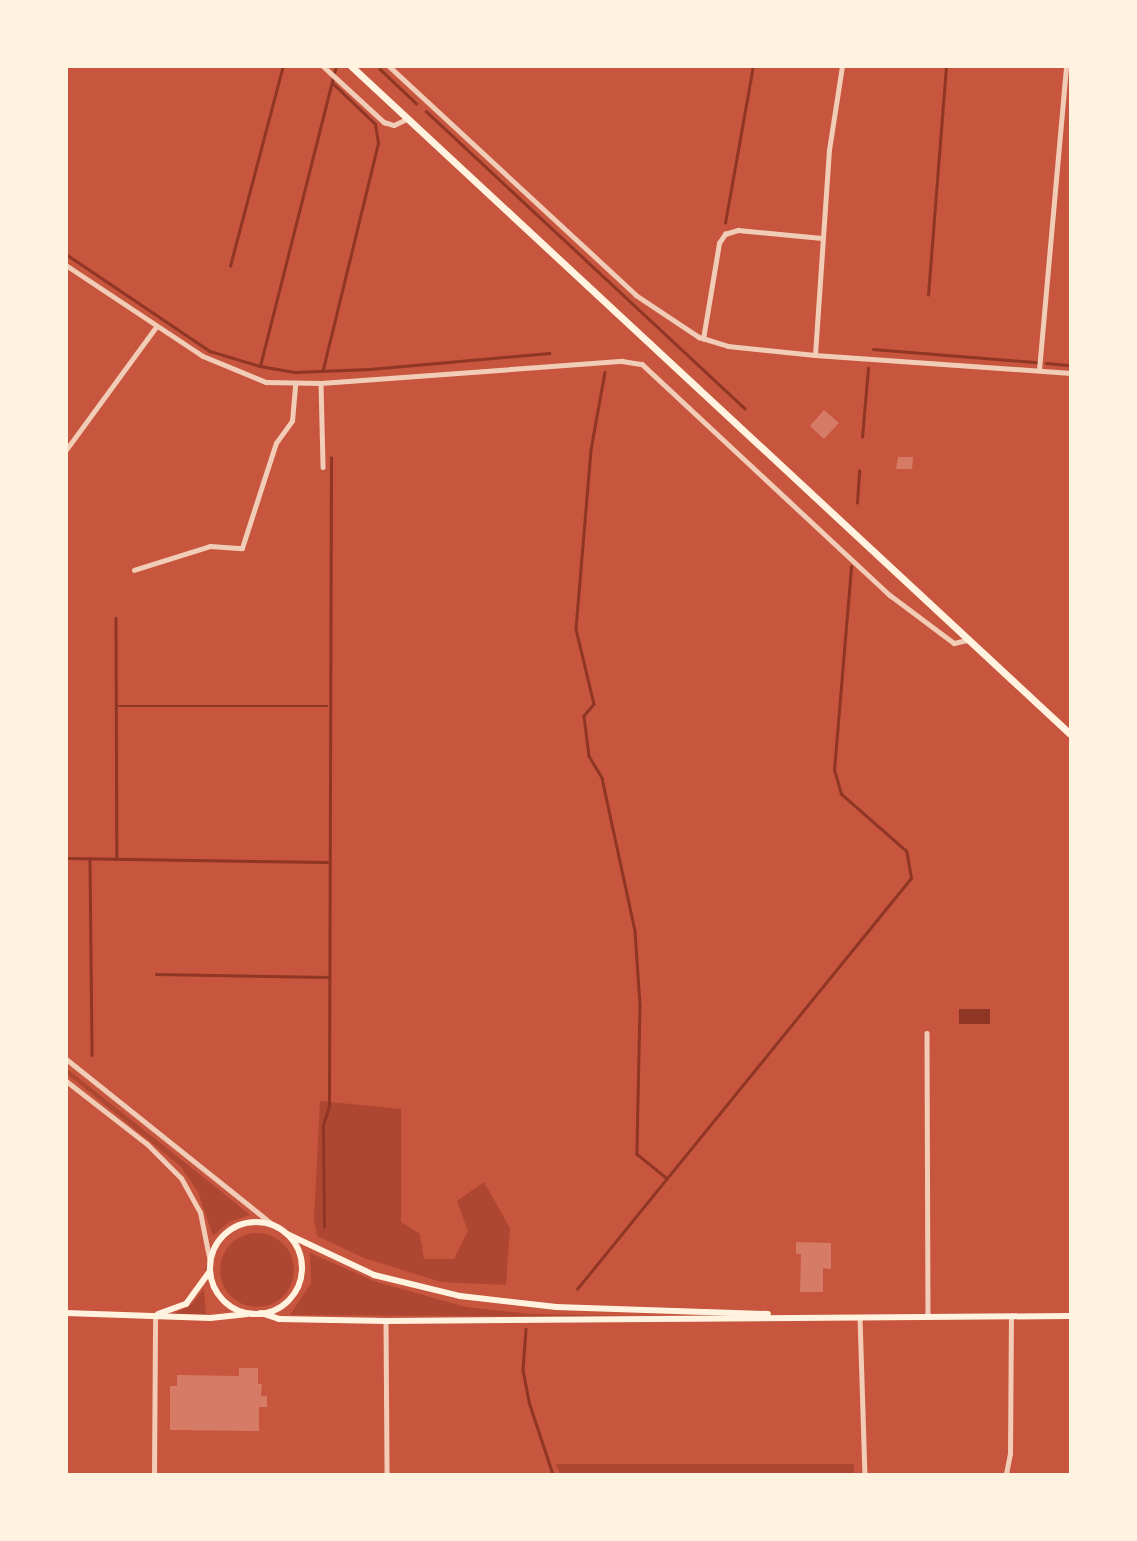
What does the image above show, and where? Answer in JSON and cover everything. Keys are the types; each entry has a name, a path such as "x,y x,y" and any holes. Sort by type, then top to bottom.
{"main road":[{"path":"351,66 1070,734"},
{"path":"248,1313 226,1303 210,1270 210,1262 222,1237 233,1228 246,1223 273,1225 374,1275 478,1299 784,1316"},
{"path":"261,1313 288,1300 301,1274 296,1245 287,1234"},
{"path":"155,1315 186,1304 210,1270"},
{"path":"66,1313 210,1318 261,1313 279,1319 386,1321 679,1321 784,1316 1070,1316"}],"street":[{"path":"323,66 384,122 394,125 407,119"},
{"path":"389,66 636,295 703,339 815,355 1070,373"},
{"path":"815,355 828,150 842,66"},
{"path":"1039,370 1066,66"},
{"path":"703,339 722,236 735,230 822,238"},
{"path":"66,265 156,327 239,374 295,384 615,361 642,364 890,594 918,612 954,643 967,639"},
{"path":"66,450 156,327"},
{"path":"321,383 323,467"},
{"path":"134,569 210,546 242,548 276,443 292,421 295,384"},
{"path":"927,1033 928,1316"},
{"path":"66,1059 273,1225"},
{"path":"66,1081 147,1144 181,1178 201,1212 210,1262"},
{"path":"154,1475 155,1315"},
{"path":"860,1316 865,1475"},
{"path":"1006,1475 1010,1454 1011,1316"},
{"path":"386,1321 387,1475"}],"shaded area":[{"path":"959,1009 990,1009 990,1024 959,1024"},
{"path":"67,1069 250,1215 229,1222 213,1236 198,1192 180,1166 67,1074"},
{"path":"320,1101 401,1109 401,1222 420,1234 424,1259 454,1259 468,1231 457,1201 484,1182 510,1228 506,1285 441,1282 364,1258 317,1236 314,1218"},
{"path":"257,1233 271,1236 283,1244 291,1256 294,1270 291,1284 283,1296 271,1304 257,1307 243,1304 231,1296 223,1284 220,1270 223,1256 231,1244 243,1236"},
{"path":"310,1253 377,1282 466,1307 532,1314 668,1317 290,1315 311,1283"},
{"path":"204,1289 206,1314 173,1314 191,1305"},
{"path":"556,1464 854,1464 854,1474 560,1474"}],"building":[{"path":"824,410 839,423 824,439 810,426"},
{"path":"898,457 913,457 912,469 896,469"},
{"path":"796,1242 831,1243 831,1269 823,1268 823,1292 800,1292 801,1254 796,1254"},
{"path":"239,1368 258,1368 258,1384 262,1384 261,1396 267,1396 267,1407 259,1407 259,1431 170,1430 170,1386 177,1386 177,1375 239,1376"}],"waterway":[{"path":"230,266 283,66"},
{"path":"260,366 336,66"},
{"path":"725,223 753,66"},
{"path":"928,295 946,66"},
{"path":"380,69 416,103"},
{"path":"323,369 378,143 375,124 332,83"},
{"path":"426,111 745,408"},
{"path":"66,254 210,351 260,366 295,372 370,369 549,353"},
{"path":"873,349 1036,362"},
{"path":"1046,363 1070,365"},
{"path":"862,437 868,368"},
{"path":"605,372 591,450 576,629 594,704 584,716 589,756 602,778 635,931 640,1005 637,1154 667,1178"},
{"path":"324,1227 323,1125 329,1106 331,458"},
{"path":"857,503 859,471"},
{"path":"577,1289 911,878 906,851 841,794 834,770 851,567"},
{"path":"116,618 117,859"},
{"path":"117,706 327,706"},
{"path":"66,858 327,862"},
{"path":"90,858 92,1055"},
{"path":"156,974 328,977"},
{"path":"526,1329 523,1370 529,1402 553,1474"}]}
